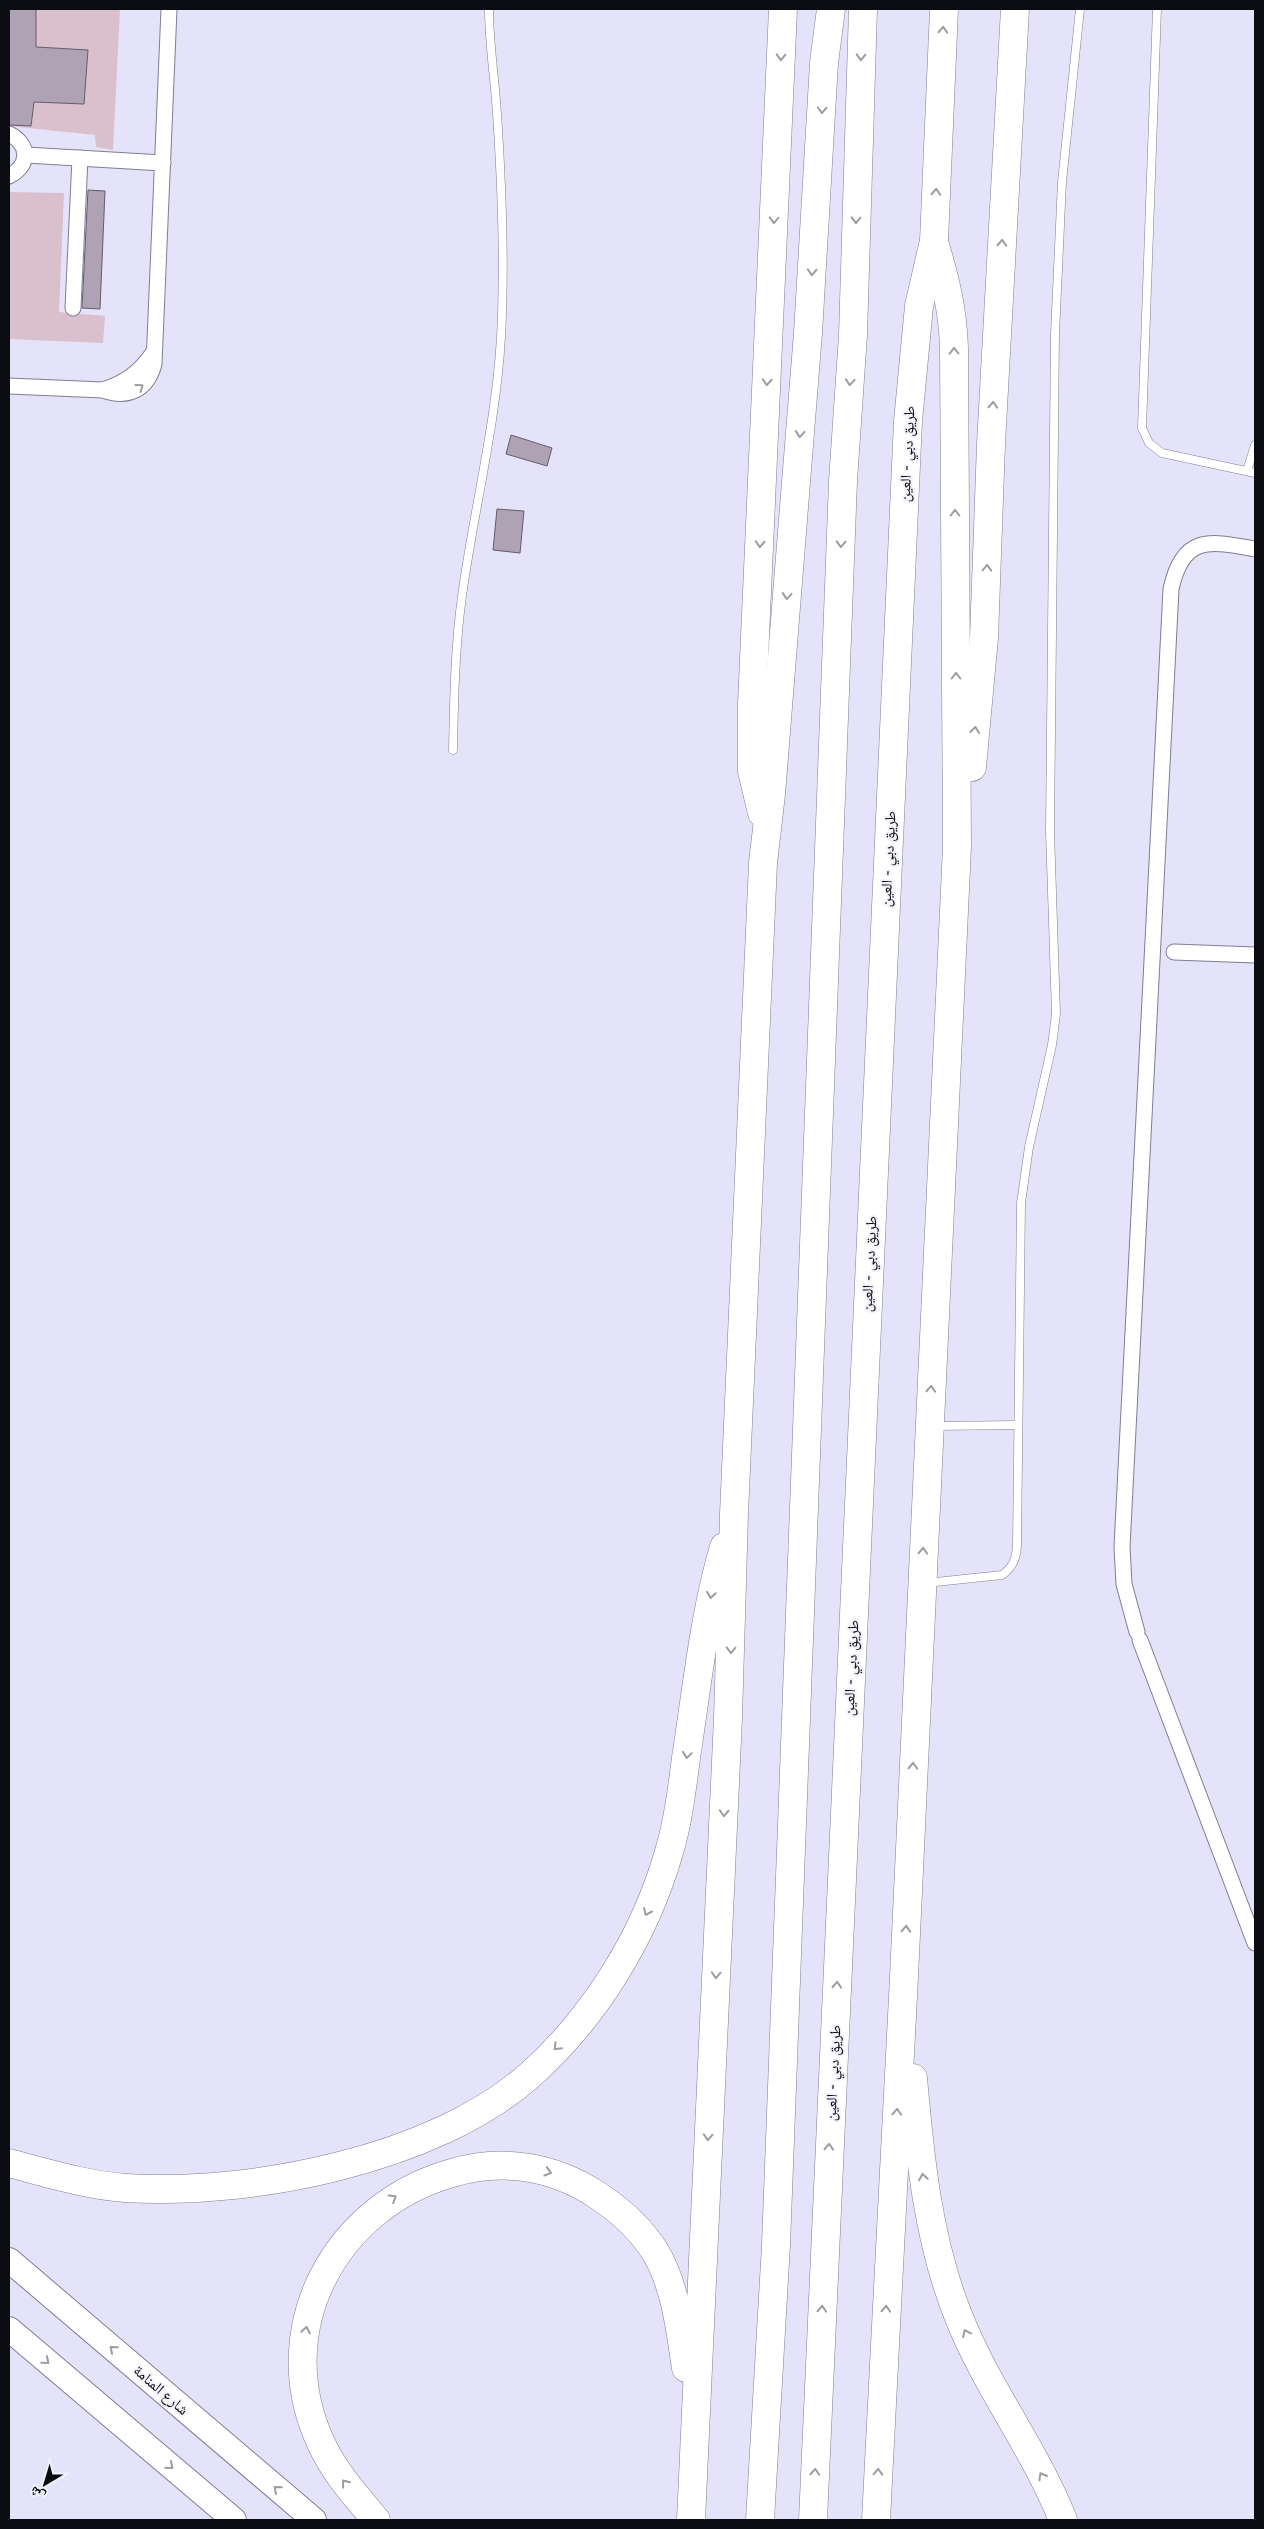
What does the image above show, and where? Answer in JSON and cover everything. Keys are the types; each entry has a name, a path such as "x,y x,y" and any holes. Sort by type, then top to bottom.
{"highway":[{"path":"767,828 756,796 752,771 752,704 783,9"},
{"path":"690,2520 728,1718 734,1514 767,828 807,353 824,63 831,9"},
{"path":"760,2520 776,2245 843,481 853,335 863,9"},
{"name":"طريق دبي - العين","path":"813,2520 908,421 920,306 934,241 944,9"},
{"path":"957,847 971,772 984,638 991,444 1015,9"},
{"path":"876,2520 904,1977 957,847 953,316 948,286 934,241"},
{"path":"9,2164 76,2180 123,2188 232,2185 299,2176 357,2162 413,2143 477,2111 530,2076 585,2014 612,1978 635,1939 653,1898 669,1852 679,1808 713,1586 734,1514"},
{"path":"904,1977 919,2146 926,2193 945,2278 962,2324 1045,2481 1063,2520"},
{"path":"376,2520 332,2464 314,2425 305,2393 303,2371 306,2327 318,2285 329,2264 358,2226 404,2191 446,2174 493,2164 532,2168 571,2180 627,2217 656,2253 671,2288 676,2307 695,2427"}],"main road":[{"name":"شارع المنامة","path":"9,2260 314,2520"},
{"path":"9,2330 234,2520"}],"street":[{"path":"9,386 104,390 114,394 136,391 145,384 151,375 154,364 169,9"},
{"path":"9,134 18,138 24,146 26,155 23,165 17,172 9,176"},
{"path":"26,155 163,163"},
{"path":"73,308 80,158"},
{"path":"1255,549 1215,542 1193,549 1177,567 1170,589 1122,1547 1124,1584 1138,1636 1255,1943"},
{"path":"1174,952 1255,956"}],"lane":[{"path":"453,750 455,673 462,595 492,429 501,338 501,178 497,110 488,42 489,9"},
{"path":"921,1584 1002,1576 1016,1560 1021,1202 1029,1147 1052,1044 1056,1014 1050,831 1055,334 1062,182 1080,9"},
{"path":"1157,9 1142,428 1149,442 1162,453 1251,472 1255,445"},
{"path":"929,1426 1018,1425"}],"shaded area":[{"path":"9,9 120,9 113,150 96,147 95,135 9,126"},
{"path":"9,192 64,193 59,312 105,316 103,343 9,339"}],"building":[{"path":"9,9 36,9 36,47 88,50 84,104 34,102 31,126 9,125"},
{"path":"88,190 105,191 100,309 82,308"},
{"path":"511,435 552,448 547,466 506,454"},
{"path":"497,509 524,511 520,553 493,550"}]}
